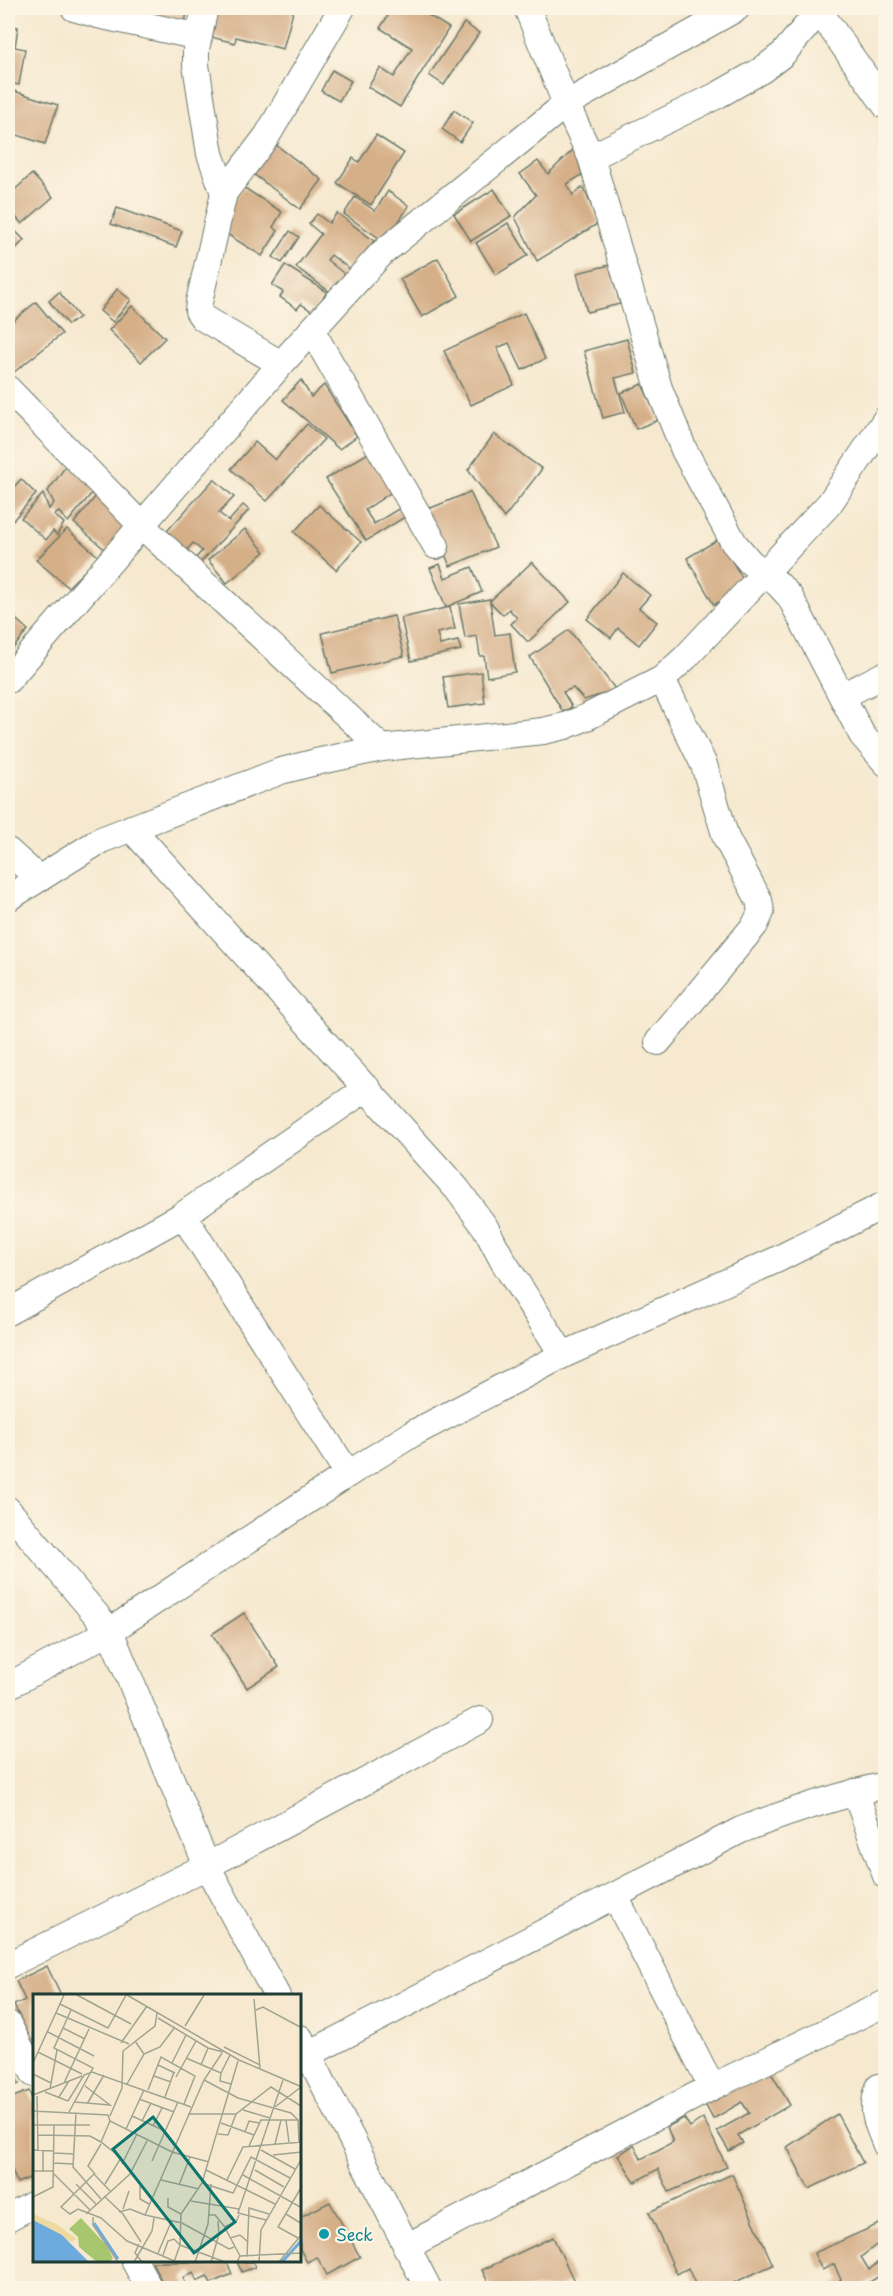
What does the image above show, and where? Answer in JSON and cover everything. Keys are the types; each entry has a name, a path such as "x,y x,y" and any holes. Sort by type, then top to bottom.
{"street":[{"path":"74,8 199,37"},
{"path":"205,8 196,49 196,64 210,154 224,193"},
{"path":"281,364 203,318 198,311 224,193 267,136 342,8"},
{"path":"527,8 566,104 591,157 659,388 684,450 735,543 750,562 790,597 862,735 885,764"},
{"path":"8,680 281,364 382,253 566,104 737,8"},
{"path":"591,157 718,95 762,70 783,54 818,9 885,106"},
{"path":"312,331 436,546"},
{"path":"8,389 141,525 382,748"},
{"path":"8,897 101,840 281,771 382,748 543,731 565,726 662,679 686,657 829,504 885,419"},
{"path":"842,696 885,674"},
{"path":"658,1042 755,925 761,912 759,900 726,838 704,765 662,679"},
{"path":"131,828 457,1189 486,1227 503,1261 563,1355"},
{"path":"8,851 38,878"},
{"path":"8,1312 183,1215 367,1088"},
{"path":"8,1686 111,1630 412,1434 563,1355 776,1260 885,1204"},
{"path":"183,1215 348,1474"},
{"path":"8,1510 111,1630 207,1866 276,1994"},
{"path":"8,1965 207,1866 480,1720"},
{"path":"428,2289 304,2046 615,1896 741,1830 778,1815 885,1785"},
{"path":"855,1792 885,1876"},
{"path":"615,1896 712,2087"},
{"path":"406,2247 712,2087 885,2003"},
{"path":"8,2024 33,2072"},
{"path":"885,2085 879,2087 874,2102 877,2123 885,2145"},
{"path":"8,2218 33,2205"},
{"path":"136,2263 149,2289"}],"building":[{"path":"101,8 145,8 142,18"},
{"path":"157,8 188,8 184,27 154,20"},
{"path":"218,8 294,8 283,49 236,37 235,43 211,37"},
{"path":"393,8 417,8 449,28 400,107 368,87 380,68 394,77 412,48 380,28"},
{"path":"464,23 479,33 444,85 429,75"},
{"path":"8,25 18,27 15,47 25,49 19,85 8,83"},
{"path":"332,70 351,81 339,101 321,91"},
{"path":"8,89 58,105 45,144 8,132"},
{"path":"454,110 473,123 460,142 442,129"},
{"path":"376,135 404,153 371,205 337,183 353,158 359,162"},
{"path":"271,141 322,180 300,209 248,170"},
{"path":"575,148 582,175 567,184 573,195 583,187 599,223 537,261 515,217 536,195 520,174 538,161 548,174"},
{"path":"32,174 53,197 22,224 8,208 8,196"},
{"path":"243,187 282,212 273,227 278,231 262,256 217,228"},
{"path":"494,189 511,216 471,241 454,214"},
{"path":"388,191 409,206 385,242 344,214 355,197 375,211"},
{"path":"117,208 182,231 176,247 111,224"},
{"path":"337,213 374,241 351,270 331,255 327,260 347,276 333,294 296,267 321,234 309,224 317,214 329,223"},
{"path":"8,223 24,240 8,257"},
{"path":"508,223 528,255 496,275 476,243"},
{"path":"290,231 299,237 282,263 273,257"},
{"path":"438,258 459,296 422,317 400,279"},
{"path":"285,265 327,292 313,312 301,304 297,309 280,297 283,292 272,285"},
{"path":"610,265 620,304 587,312 577,273"},
{"path":"117,289 131,300 113,322 100,311"},
{"path":"59,292 79,317 68,325 49,301"},
{"path":"36,302 62,334 8,377 8,325"},
{"path":"132,306 165,338 141,362 109,330"},
{"path":"524,313 545,359 522,370 509,343 497,348 514,385 471,405 444,351"},
{"path":"627,339 636,373 615,378 625,412 603,418 584,351"},
{"path":"301,380 311,397 324,385 357,436 339,449 283,400"},
{"path":"642,384 658,420 636,429 621,393"},
{"path":"307,424 324,439 267,501 231,469 255,442 275,460"},
{"path":"494,434 542,469 504,518 468,470"},
{"path":"368,453 393,491 365,510 374,524 403,506 408,515 366,541 326,479"},
{"path":"68,463 96,488 68,522 59,512 54,515 64,523 57,535 53,531 46,540 21,518 43,494 49,509 54,503 48,491"},
{"path":"21,479 36,494 8,526 8,482 13,488"},
{"path":"214,479 234,497 219,513 229,521 243,505 249,510 193,571 188,567 202,551 193,543 179,559 159,540"},
{"path":"100,491 135,520 108,552 74,523"},
{"path":"470,492 496,547 450,566 426,510"},
{"path":"319,505 361,542 336,570 294,532"},
{"path":"67,529 99,557 68,587 36,560"},
{"path":"245,529 265,552 227,583 208,560"},
{"path":"719,539 747,586 714,605 687,558"},
{"path":"532,562 570,602 528,642 511,624 517,618 509,609 503,615 490,602 495,635 510,633 515,672 487,677 484,656 480,656 477,636 465,638 459,604 490,599 490,601"},
{"path":"440,564 445,578 472,567 482,592 446,607 430,568"},
{"path":"623,573 650,595 639,608 657,622 639,645 618,628 611,638 587,619"},
{"path":"450,607 455,629 437,633 440,645 458,641 461,650 411,661 401,618"},
{"path":"8,612 28,630 11,651 8,647"},
{"path":"394,616 404,656 332,673 322,633"},
{"path":"569,630 616,690 584,700 573,688 563,692 572,707 563,712 530,657"},
{"path":"481,672 485,703 448,708 443,677"},
{"path":"244,1613 279,1667 247,1688 212,1634"},
{"path":"47,1966 60,1994 33,1994 33,2044 14,2005 25,2000 16,1981"},
{"path":"8,2055 19,2084 8,2088"},
{"path":"767,2066 790,2105 738,2135 743,2143 729,2151 717,2131 749,2113 742,2102 713,2119 704,2102"},
{"path":"29,2091 33,2101 33,2176 17,2183 8,2159 8,2099"},
{"path":"837,2114 863,2163 809,2189 787,2147"},
{"path":"684,2118 690,2127 703,2118 727,2167 669,2192 658,2169 635,2182 618,2155 634,2145 641,2159 673,2142 667,2127"},
{"path":"732,2174 773,2265 722,2288 697,2288 688,2268 677,2274 649,2212"},
{"name":"Seck","path":"330,2202 360,2257 327,2275 317,2257 307,2262 302,2253 302,2216"},
{"path":"881,2223 884,2239 861,2257 869,2270 886,2255 886,2272 860,2288 832,2288 841,2280 834,2264 822,2270 814,2253"},
{"path":"553,2237 574,2281 557,2288 491,2288 482,2270"},
{"path":"152,2263 227,2263 232,2274 211,2283 207,2276 197,2281 193,2272 183,2278 188,2288 165,2288"},
{"path":"238,2263 253,2263 255,2267 242,2272"},
{"path":"768,2283 770,2288 756,2288"}],"place":[{"name":"Seck","path":"324,2234"}]}
